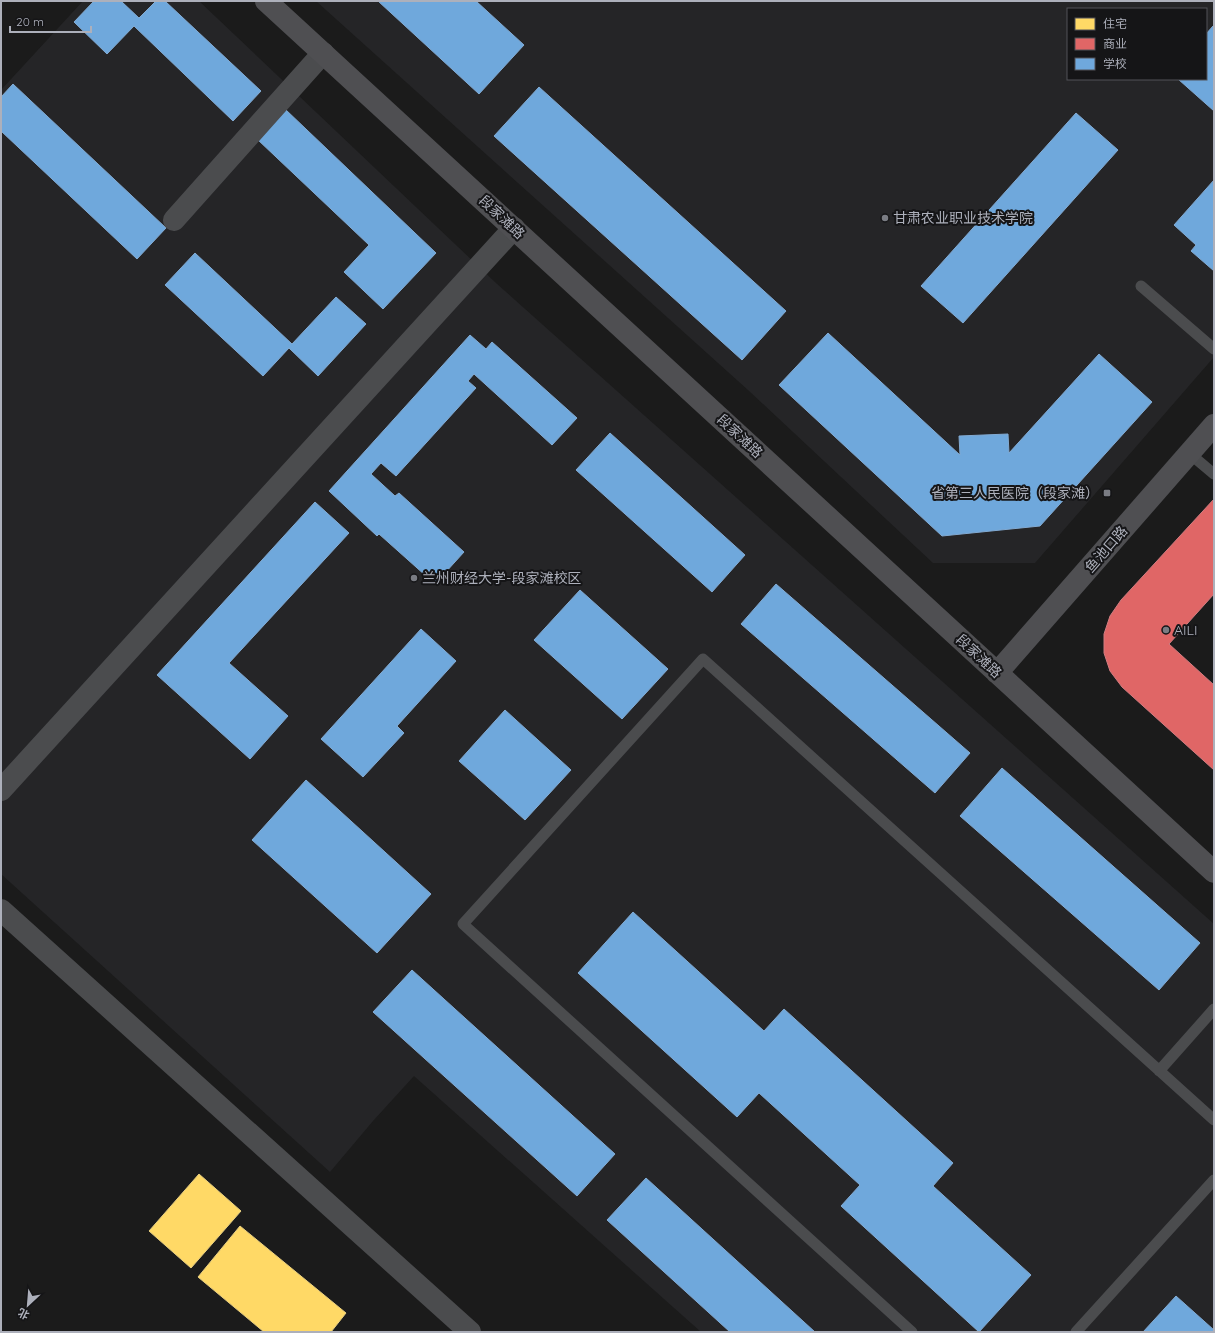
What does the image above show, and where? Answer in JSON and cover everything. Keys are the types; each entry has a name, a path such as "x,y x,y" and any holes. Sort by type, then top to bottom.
{"main road":[{"name":"段家滩路","path":"266,1 1214,872"},
{"name":"鱼池口路","path":"998,673 1214,425"}],"street":[{"path":"174,220 323,53"},
{"path":"1,790 514,228"},
{"path":"1,910 470,1332"}],"lane":[{"path":"1142,286 1214,349"},
{"path":"1189,453 1214,474"},
{"path":"912,1332 463,924 703,659 1214,1120"},
{"path":"1159,1071 1214,1009"},
{"path":"1076,1332 1214,1180"}],"shaded area":[{"name":"兰州财经大学-段家滩校区","path":"83,1 199,1 496,283 1214,924 1214,1332 701,1332 414,1076 373,1121 330,1172 1,874 1,90"},
{"name":"甘肃农业职业技术学院","path":"316,1 1214,1 1214,357 1035,563 933,563 748,390"}],"building: 住宅":[{"path":"199,1174 241,1211 191,1268 149,1231"},
{"path":"240,1226 346,1313 331,1332 264,1332 198,1277"}],"building: 商业":[{"path":"1214,499 1214,594 1169,644 1214,685 1214,770 1122,687 1110,671 1104,653 1104,634 1110,616 1121,600"}],"building: 学校":[{"path":"94,1 121,1 139,18 156,1 165,1 261,91 233,121 134,26 107,54 74,22"},
{"path":"378,1 476,1 524,45 479,94"},
{"path":"1213,26 1214,27 1214,111 1179,80 1207,80 1207,33"},
{"path":"13,84 166,228 137,259 1,131 1,97"},
{"path":"539,87 786,311 742,360 494,136"},
{"path":"285,109 436,253 383,309 344,272 369,245 257,139"},
{"path":"1076,113 1118,150 963,323 921,286"},
{"path":"1214,180 1214,271 1191,251 1196,245 1174,225"},
{"path":"195,253 292,344 336,297 366,324 318,376 289,348 263,376 165,285"},
{"path":"828,333 960,455 959,436 1008,434 1009,453 1099,354 1152,402 1040,526 942,536 779,385"},
{"path":"470,335 486,349 492,342 577,418 552,445 474,374 468,381 476,388 396,476 381,463 371,474 395,496 399,493 464,552 435,584 379,534 377,536 329,491"},
{"path":"610,433 745,555 712,592 576,470"},
{"path":"315,502 349,533 229,663 288,716 250,759 157,675"},
{"path":"776,584 970,753 935,793 741,624"},
{"path":"580,590 668,669 622,719 534,640"},
{"path":"421,629 456,661 397,726 404,733 363,777 321,739"},
{"path":"505,710 571,770 525,820 459,761"},
{"path":"1002,768 1200,943 1159,990 960,816"},
{"path":"306,780 431,894 377,953 252,840"},
{"path":"633,912 764,1031 784,1009 953,1163 933,1186 1031,1275 979,1332 841,1206 860,1185 759,1093 737,1117 578,973"},
{"path":"412,970 615,1154 577,1196 373,1012"},
{"path":"646,1178 815,1332 730,1332 607,1220"},
{"path":"1176,1296 1214,1330 1214,1332 1143,1332"}],"place":[{"name":"甘肃农业职业技术学院","path":"885,218"},
{"name":"省第三人民医院（段家滩）","path":"1107,493"},
{"name":"兰州财经大学-段家滩校区","path":"414,578"},
{"name":"AILI","path":"1166,630"}]}
